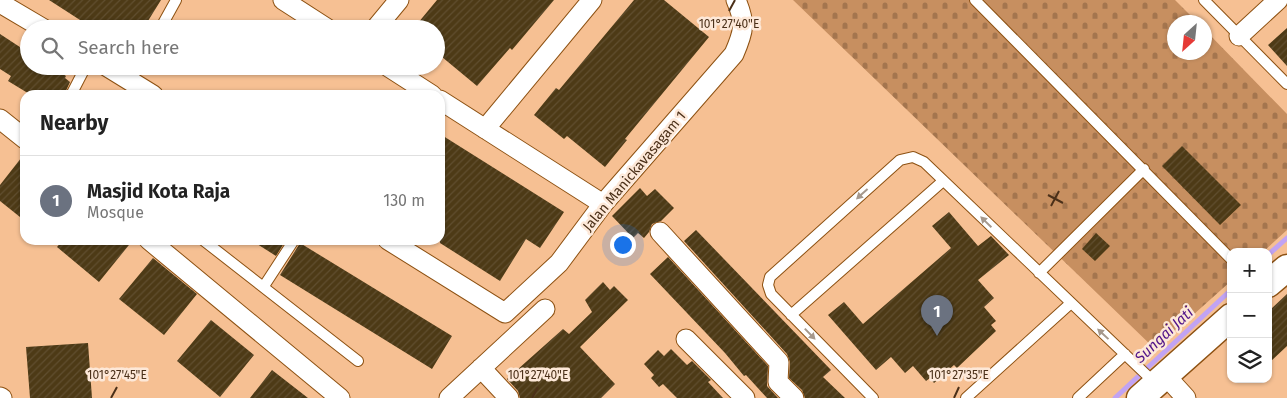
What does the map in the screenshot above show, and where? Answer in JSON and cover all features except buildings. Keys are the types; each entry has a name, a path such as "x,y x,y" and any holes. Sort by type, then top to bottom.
{"main road":[{"path":"1272,281 1287,268"},
{"path":"1150,380 1227,320"}],"street":[{"path":"283,0 314,20"},
{"path":"382,20 399,0"},
{"path":"485,129 592,0"},
{"name":"Jalan Manickavasagam 1","path":"396,245 505,313 559,263 604,204 734,54 742,36 744,18 736,0"},
{"path":"1239,36 1278,0"},
{"path":"0,3 29,20"},
{"path":"135,75 148,90"},
{"path":"401,75 424,90"},
{"path":"445,103 604,204"},
{"path":"0,119 20,135"},
{"path":"660,232 779,362 778,382 794,398"},
{"path":"154,245 340,398"},
{"path":"449,398 545,309"},
{"path":"686,339 745,398"},
{"path":"481,368 509,398"},
{"path":"1150,380 1186,398"}],"lane":[{"path":"165,20 176,0"},
{"path":"975,0 1227,255"},
{"path":"1204,0 1287,84"},
{"path":"74,90 81,75"},
{"path":"873,398 771,294 768,286 770,277 900,160 913,157 924,162 1150,380"},
{"path":"1039,273 1144,169"},
{"path":"791,315 943,181"},
{"path":"211,245 358,361"},
{"path":"264,286 291,245"},
{"path":"966,398 1071,303"},
{"path":"1078,398 1125,354"}],"green space":[{"path":"793,0 1175,0 1190,15 1167,15 1167,60 1212,60 1212,37 1287,114 1287,230 1267,248 1227,248 1227,285 1155,349"}],"waterway":[{"name":"Sungai Jati","path":"1272,251 1287,238"},
{"name":"Sungai Jati","path":"1115,398 1228,293"}],"place":[{"name":"Masjid Kota Raja","path":"937,336"}]}
